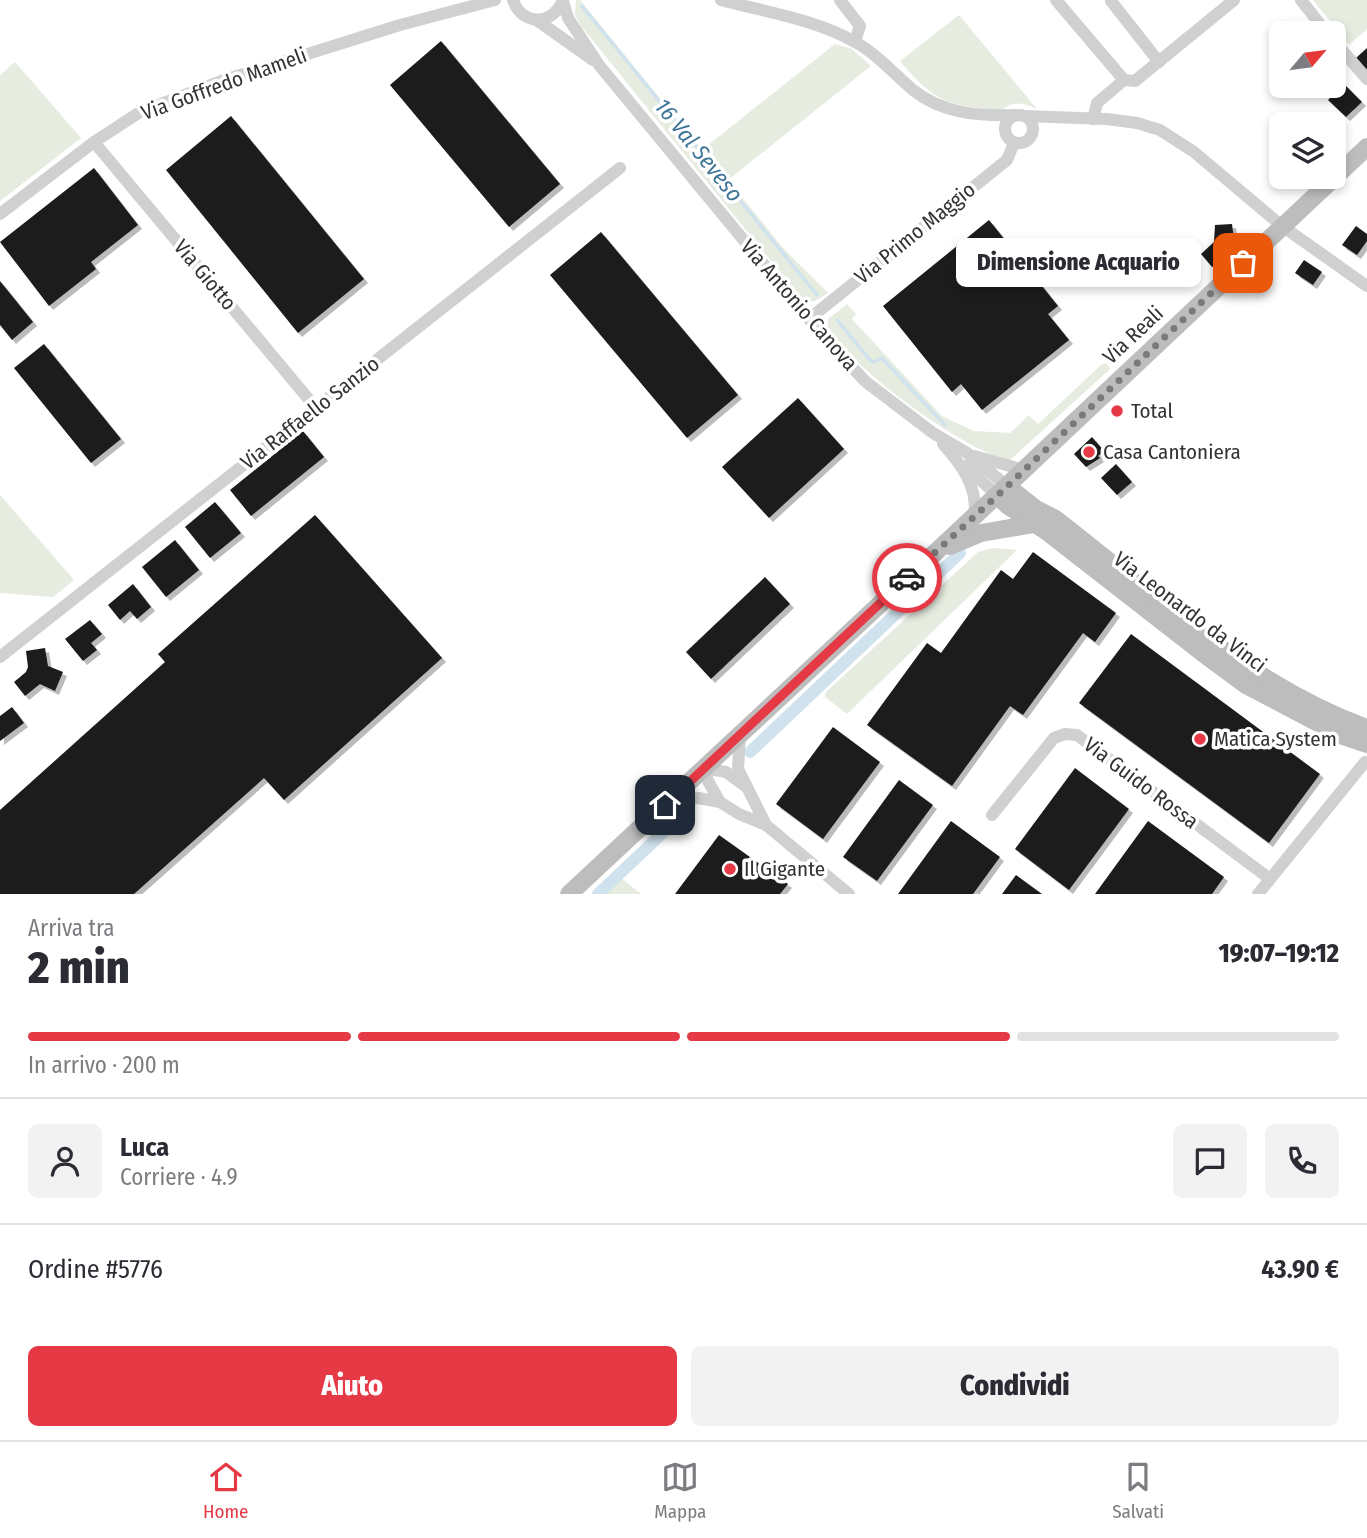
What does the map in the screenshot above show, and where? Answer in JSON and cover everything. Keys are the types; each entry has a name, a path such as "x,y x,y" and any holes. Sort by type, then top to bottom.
{"main road":[{"name":"Via Reali","path":"569,894 1367,147"},
{"name":"Via Leonardo da Vinci","path":"1002,491 1007,505 1046,531 1203,654 1247,685 1343,736 1366,753"},
{"name":"Via Leonardo da Vinci","path":"1002,491 1063,525 1234,659 1349,722 1367,728"},
{"path":"931,555 973,535 1034,524"}],"street":[{"path":"474,7 495,0"},
{"path":"538,21 554,15 563,0"},
{"name":"Via Antonio Canova","path":"563,0 568,18 598,65 828,342 866,382 933,433 967,453 1024,470"},
{"path":"721,0 806,23 855,41 913,90 931,102 953,110 978,115 1137,123 1170,135 1195,152 1282,226 1367,286"},
{"path":"840,0 860,26 855,41"},
{"path":"1056,0 1124,80 1135,81 1234,0"},
{"path":"1301,0 1318,21"},
{"path":"1111,1 1159,62"},
{"name":"Via Antonio Canova","path":"474,7 515,6 530,20 538,21 598,65"},
{"name":"Via Goffredo Mameli","path":"0,214 94,142 140,113 221,81 400,25 474,7"},
{"path":"1346,55 1367,79"},
{"path":"1093,119 1097,103 1124,80"},
{"path":"1019,116 1033,125 1032,134"},
{"path":"1019,116 1008,120 1005,129 1007,137 1014,143 1023,143 1039,127 1054,118"},
{"name":"Via Giotto","path":"94,142 316,408"},
{"name":"Via Primo Maggio","path":"809,319 1007,160 1014,143"},
{"name":"Via Raffaello Sanzio","path":"0,657 620,168"},
{"name":"Via Antonio Canova","path":"933,433 964,471 974,492 974,517"},
{"name":"Via Antonio Canova","path":"967,453 1002,491"},
{"name":"Via Antonio Canova","path":"952,454 1002,491"},
{"name":"Via Guido Rossa","path":"992,815 1054,738 1065,733 1077,735 1270,879"},
{"path":"740,735 737,761 745,786 766,825"},
{"path":"1258,894 1366,753"},
{"path":"704,768 726,772 745,786"},
{"path":"704,768 720,802"},
{"path":"665,805 698,798 720,802 739,814 766,825 849,894"}],"shaded area":[{"path":"576,0 580,0 702,150 835,44 852,49 871,66 728,180 783,248 828,293 813,302 800,297 581,26 575,15"},
{"path":"1313,0 1367,0 1367,29 1349,45 1346,41 1346,21 1330,21"},
{"path":"959,15 1037,109 1019,104 1002,110 969,107 944,100 923,86 900,61"},
{"path":"15,62 81,138 0,201 0,75"},
{"path":"847,304 856,314 852,319 942,416 974,431 1010,433 1029,415 1038,424 1101,365 1107,363 1110,369 1009,461 989,454 938,424 883,385 860,364 828,327 828,319"},
{"path":"0,495 74,580 53,597 0,593"},
{"path":"993,548 1017,550 847,714 825,697 826,692 978,552"},
{"path":"620,877 641,894 603,894"}],"building":[{"path":"441,41 560,184 509,227 390,85"},
{"path":"1367,48 1367,70 1356,58"},
{"path":"1346,86 1362,102 1346,117 1346,112 1341,112 1328,100 1346,98"},
{"path":"231,116 364,279 298,333 166,170"},
{"path":"94,168 138,225 91,262 96,269 49,306 0,242"},
{"path":"989,220 1058,306 1048,314 1069,340 982,410 961,384 952,392 883,306"},
{"path":"1232,224 1235,248 1212,267 1201,254 1214,242 1215,225"},
{"path":"1356,226 1367,234 1367,241 1357,255 1342,245"},
{"path":"601,232 738,395 687,438 550,275"},
{"path":"1304,260 1322,272 1313,285 1295,273"},
{"path":"0,281 33,322 12,340 0,325"},
{"path":"44,344 121,439 91,463 14,368"},
{"path":"798,398 844,449 769,518 722,467"},
{"path":"303,431 324,457 251,516 230,490"},
{"name":"Casa Cantoniera","path":"1092,437 1104,451 1098,456 1100,458 1086,467 1074,454"},
{"path":"1116,464 1132,482 1117,495 1101,478"},
{"path":"215,502 241,533 210,558 185,527"},
{"path":"315,515 442,658 284,800 264,778 134,894 0,894 0,810 165,662 158,654"},
{"path":"175,540 199,570 166,597 142,567"},
{"path":"1033,552 1116,613 1095,642 1083,633 1023,715 1010,706 952,786 867,725 927,643 941,653 1001,570 1013,579"},
{"path":"765,577 790,604 711,679 686,652"},
{"path":"133,584 151,607 137,619 130,611 120,620 108,605"},
{"path":"90,620 102,634 91,643 97,650 83,661 65,639"},
{"name":"Matica System","path":"1131,634 1320,774 1269,843 1079,703"},
{"path":"45,648 48,666 63,672 55,691 40,684 25,696 14,682 28,667 26,651"},
{"path":"12,707 24,723 0,741 0,716"},
{"path":"833,727 880,762 823,839 776,804"},
{"path":"1075,768 1129,809 1069,890 1015,849"},
{"path":"899,780 933,805 877,881 843,857"},
{"path":"951,821 1000,857 973,894 898,894"},
{"path":"1148,821 1224,877 1212,894 1095,894"},
{"name":"Il Gigante","path":"719,835 788,884 780,894 675,894"},
{"path":"1016,875 1042,894 1002,894"}],"waterway":[{"name":"16 Val Seveso","path":"582,6 817,295"},
{"name":"16 Val Seveso","path":"837,320 871,361 882,358 945,425"},
{"path":"750,752 960,553"},
{"path":"598,894 687,810"}],"way so far":[{"path":"907,578 1243,263"}],"place":[{"name":"Dimensione Acquario","path":"1243,263"},
{"name":"Total","path":"1117,411"},
{"name":"Casa Cantoniera","path":"1089,452"},
{"name":"Matica System","path":"1200,739"},
{"name":"Il Gigante","path":"730,869"}],"route":[{"path":"665,805 907,578"}]}
